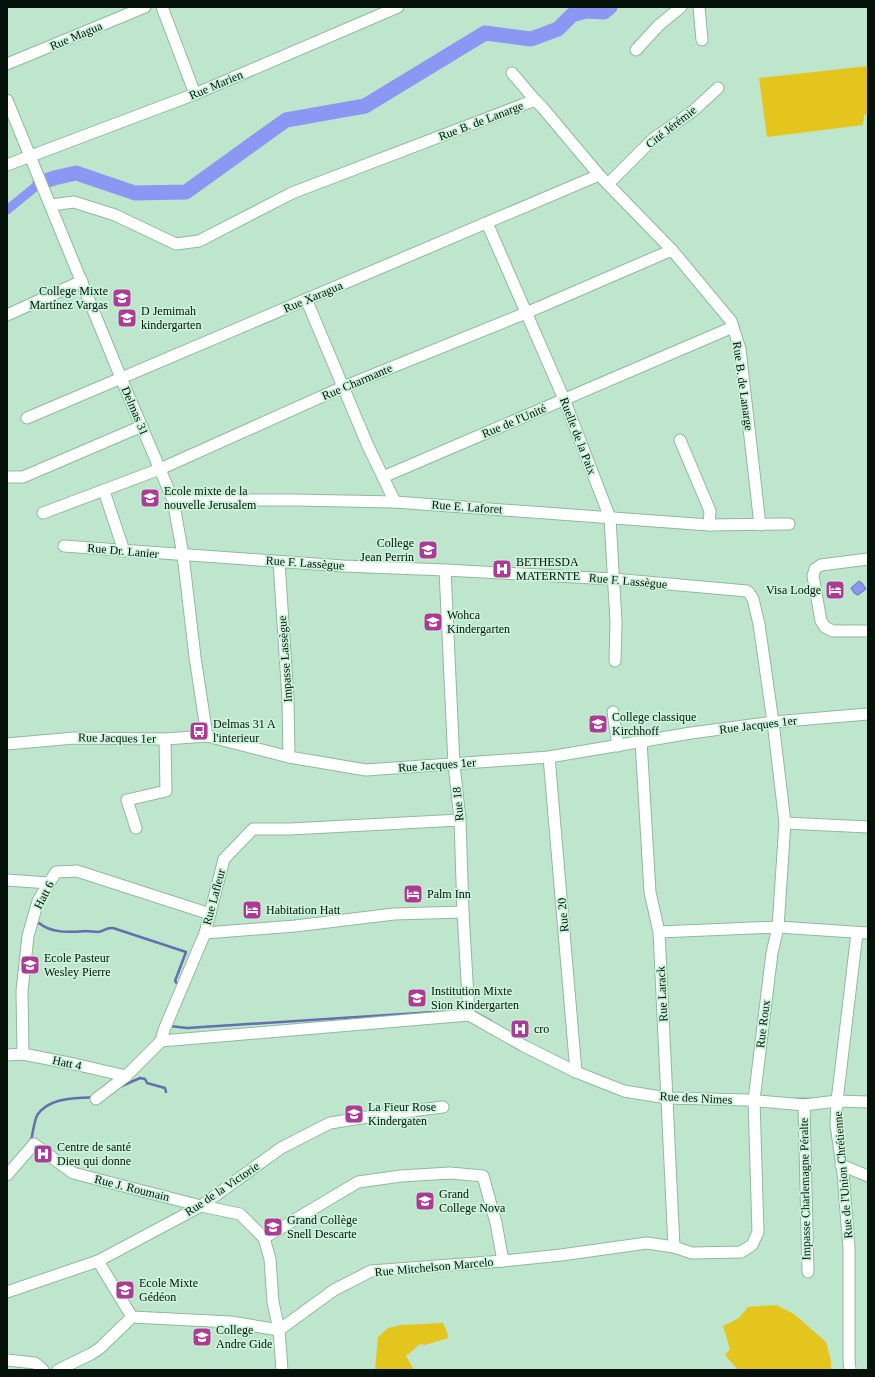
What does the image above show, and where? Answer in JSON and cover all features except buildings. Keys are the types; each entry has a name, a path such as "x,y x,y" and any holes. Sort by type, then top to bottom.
{"street":[{"name":"Rue Magua","path":"7,64 145,7"},
{"path":"162,7 195,94"},
{"name":"Rue Marien","path":"7,165 195,94 398,7"},
{"path":"636,50 659,25 681,7"},
{"path":"699,7 702,40"},
{"path":"512,73 535,100"},
{"name":"Cité Jérémie","path":"608,184 653,139 693,111 718,88"},
{"name":"Delmas 31","path":"7,100 121,378 174,500 183,555 195,657 207,736"},
{"name":"Rue B. de Lanarge","path":"51,205 74,202 115,215 176,244 199,242 292,192 535,100 599,175 672,250 731,321 740,349 760,524"},
{"name":"Rue Xaragua","path":"27,418 599,175"},
{"name":"Ruelle de la Paix","path":"487,222 564,399 610,518 616,622 615,661"},
{"name":"Rue Charmante","path":"43,513 160,469 343,387 526,313 672,250"},
{"path":"7,315 82,281"},
{"path":"306,299 382,477 395,502"},
{"name":"Rue de l'Unité","path":"382,477 733,327"},
{"path":"7,477 23,477 142,426"},
{"path":"680,440 710,511 709,525"},
{"path":"104,491 124,550"},
{"name":"Rue E. Laforet","path":"174,500 395,502 709,525 789,524"},
{"name":"Rue Dr. Lanier","path":"64,546 183,555"},
{"name":"Rue F. Lassègue","path":"183,555 343,566 613,579 747,591 753,598 759,624 773,722"},
{"path":"868,559 821,565 815,569 813,576 821,621 825,627 833,631 868,631"},
{"name":"Impasse Lassègue","path":"279,562 288,699 289,757"},
{"name":"Rue 18","path":"445,570 454,764 460,820 463,912 469,1015"},
{"path":"613,712 618,746"},
{"name":"Rue Jacques 1er","path":"7,744 74,738 165,739 207,736 289,757 366,770 549,757 641,741 773,722 868,714"},
{"name":"Rue Roux","path":"674,1248 692,1253 741,1252 752,1245 758,1232 754,1100 772,953 778,927 785,823 773,722"},
{"path":"136,828 128,800 166,791 165,739"},
{"name":"Rue Larack","path":"641,741 650,892 659,932 674,1248"},
{"name":"Rue 20","path":"549,757 576,1072"},
{"name":"Rue Lafleur","path":"96,1099 126,1076 161,1041 164,1030 205,933 224,859 253,829 460,820"},
{"path":"785,823 868,828"},
{"name":"Hatt 6","path":"23,1054 22,991 28,936 38,901 56,872 77,871 210,914"},
{"path":"7,880 49,883"},
{"path":"205,933 296,926 394,914 463,912"},
{"path":"659,932 778,927 862,933"},
{"name":"Rue de l'Union Chrétienne","path":"850,1370 849,1248 843,1173 836,1125 837,1101 862,933"},
{"path":"161,1041 469,1015"},
{"name":"Rue des Nimes","path":"469,1015 524,1046 576,1072 624,1091 667,1098 754,1100 804,1105 837,1101 868,1102"},
{"name":"Hatt 4","path":"7,1055 23,1054 126,1076"},
{"name":"Impasse Charlemagne Péralte","path":"804,1105 808,1272"},
{"name":"Rue de la Victorie","path":"7,1292 98,1260 201,1206 281,1148 330,1123 443,1107"},
{"name":"Rue J. Roumain","path":"7,1175 34,1144 73,1173 201,1206 240,1214 264,1238 270,1259 273,1302 280,1330 282,1370"},
{"path":"841,1165 868,1176"},
{"path":"264,1238 358,1182 401,1176 456,1174 483,1176 496,1223 503,1261"},
{"name":"Rue Mitchelson Marcelo","path":"280,1330 334,1290 371,1271 503,1261 561,1255 647,1243 674,1248"},
{"path":"98,1260 132,1317"},
{"path":"58,1370 100,1348 132,1317 231,1322 280,1330"},
{"path":"7,1360 35,1363 43,1370"}],"shaded area":[{"path":"868,66 868,114 864,115 863,125 767,137 759,78"},
{"path":"776,1305 794,1314 826,1342 831,1361 831,1370 738,1370 725,1355 730,1349 723,1326 739,1318 748,1307"},
{"path":"443,1323 448,1338 425,1345 420,1344 406,1356 414,1370 375,1370 378,1337 388,1328 401,1325"}],"water":[{"path":"859,581 866,589 858,595 854,593 851,588"}],"waterway":[{"path":"40,183 76,173 135,193 186,192 286,120 365,106 485,33 531,39 558,29 572,15 586,11 604,12 610,7"},
{"path":"7,210 40,183"},
{"path":"34,926 39,923 44,927 56,931 68,932 98,932 108,928 113,928 186,952 175,981 179,986"},
{"path":"471,1010 491,1021"},
{"path":"170,1026 187,1028 450,1011"},
{"path":"122,1086 140,1078 145,1079 147,1083 165,1088 166,1092"},
{"path":"31,1142 36,1119 43,1108 49,1104 63,1100 93,1097"},
{"path":"792,1099 813,1099"}],"place":[{"name":"College Mixte Martínez Vargas","path":"122,298"},
{"name":"D Jemimah kindergarten","path":"127,318"},
{"name":"Ecole mixte de la nouvelle Jerusalem","path":"150,498"},
{"name":"College Jean Perrin","path":"428,550"},
{"name":"BETHESDA MATERNTE","path":"502,569"},
{"name":"Visa Lodge","path":"835,590"},
{"name":"Wohca Kindergarten","path":"433,622"},
{"name":"College classique Kirchhoff","path":"598,724"},
{"name":"Delmas 31 A l'interieur","path":"199,731"},
{"name":"Palm Inn","path":"413,894"},
{"name":"Habitation Hatt","path":"252,910"},
{"name":"Ecole Pasteur Wesley Pierre","path":"30,965"},
{"name":"Institution Mixte Sion Kindergarten","path":"417,998"},
{"name":"cro","path":"520,1029"},
{"name":"La Fieur Rose Kindergaten","path":"354,1114"},
{"name":"Centre de santé Dieu qui donne","path":"43,1154"},
{"name":"Grand College Nova","path":"425,1201"},
{"name":"Grand Collège Snell Descarte","path":"273,1227"},
{"name":"Ecole Mixte Gédéon","path":"125,1290"},
{"name":"College Andre Gide","path":"202,1337"}]}
